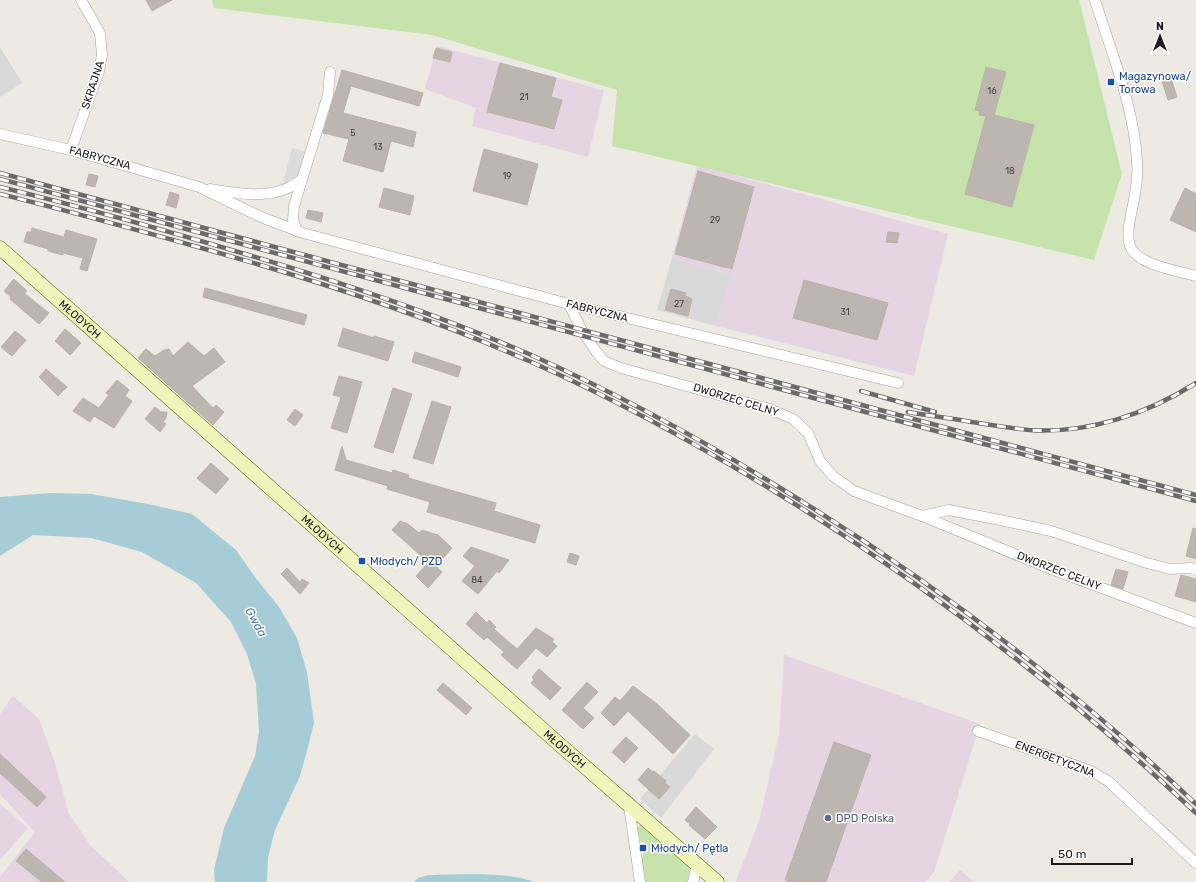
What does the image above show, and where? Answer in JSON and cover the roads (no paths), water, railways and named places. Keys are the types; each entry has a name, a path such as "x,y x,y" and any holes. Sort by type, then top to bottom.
{"street":[{"name":"SKRAJNA","path":"71,150 99,72 102,56 100,33 81,0"},
{"path":"1095,0 1130,112 1135,135 1137,182 1129,227 1129,243 1131,249 1147,261 1196,276"},
{"path":"297,231 293,220 294,206 328,95 330,72"},
{"name":"FABRYCZNA","path":"0,134 71,150 199,187 231,193 271,193 287,188 301,180"},
{"name":"FABRYCZNA","path":"199,187 261,217 297,231 569,304 898,383"},
{"name":"MŁODYCH","path":"0,248 245,465 293,510 312,524 629,806 717,882"},
{"name":"DWORZEC CELNY","path":"569,304 586,337 594,350 604,361 621,368 770,409 793,419 808,434 820,461 834,476 854,491 922,516 1052,569 1196,623"},
{"path":"922,516 949,510 1000,520 1051,531 1147,563 1170,569 1191,568 1196,570"},
{"name":"ENERGETYCZNA","path":"978,731 1091,771 1108,781 1196,863"},
{"path":"629,806 640,882"},
{"path":"693,882 697,865"}],"water":[{"name":"Gwda","path":"51,493 91,494 153,505 192,514 236,550 279,607 297,638 307,672 314,723 300,776 275,830 268,857 267,882 215,882 214,870 224,828 255,756 259,732 256,684 247,654 231,622 196,583 142,552 91,538 33,535 0,556 0,497"},
{"path":"428,875 497,875 510,876 534,882 414,882 418,878"}],"railway":[{"path":"0,173 1196,495"},
{"path":"0,179 1196,501"},
{"path":"0,187 215,245 317,276 424,312 529,354 624,400 686,433 777,486 888,557 942,595 1047,674 1098,716 1196,804"},
{"path":"0,194 205,249 369,299 450,328 489,344 529,361 624,407 717,457 833,528 888,565 994,642 1046,683 1147,768 1196,813"},
{"path":"908,412 1029,430 1073,429 1116,420 1137,413 1158,404 1196,383"},
{"path":"861,391 935,412"}],"place":[{"name":"Magazynowa/ Torowa","path":"1111,82"},
{"name":"Młodych/ PZD","path":"362,561"},
{"name":"DPD Polska","path":"828,818"},
{"name":"Młodych/ Pętla","path":"643,848"}]}
